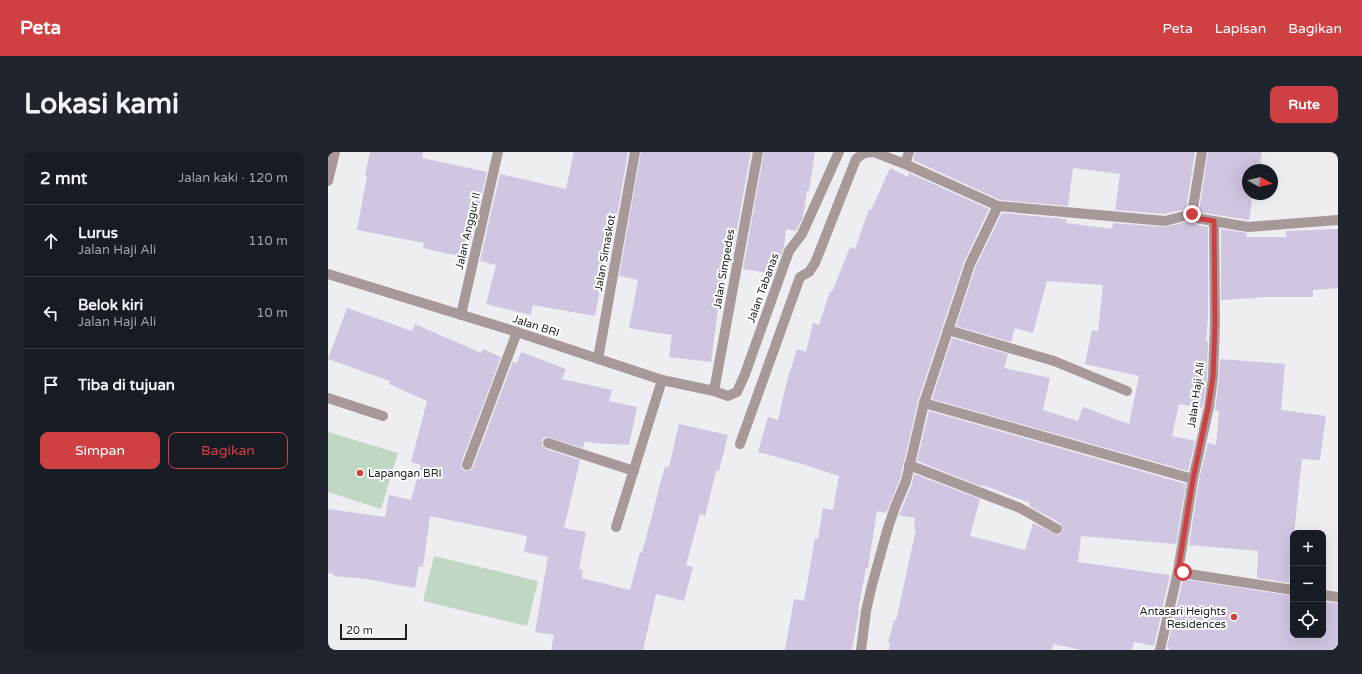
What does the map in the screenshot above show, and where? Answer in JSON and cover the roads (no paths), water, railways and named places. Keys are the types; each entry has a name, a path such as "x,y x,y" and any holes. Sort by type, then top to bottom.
{"street":[{"path":"328,181 335,152"},
{"name":"Jalan Anggur II","path":"461,315 498,152"},
{"name":"Jalan Simaskot","path":"598,359 635,152"},
{"name":"Jalan Simpedes","path":"714,391 758,152"},
{"name":"Jalan Tabanas","path":"737,392 745,374 789,251 802,234 839,152"},
{"path":"740,444 800,277 809,272 815,264 856,159 864,153 874,152 905,164 998,206 1165,221 1192,214"},
{"path":"905,164 909,152"},
{"path":"1192,214 1202,152"},
{"path":"861,650 866,612 872,586 887,531 906,481 924,403 970,264 998,206"},
{"path":"1192,214 1196,218 1248,227 1338,220"},
{"name":"Jalan Haji Ali","path":"1160,650 1178,571 1193,479 1213,377 1215,323 1214,221"},
{"name":"Jalan BRI","path":"328,274 517,332 662,380 714,391 728,396 737,392"},
{"path":"948,330 1054,362 1127,391"},
{"path":"467,466 517,332"},
{"path":"616,527 662,380"},
{"path":"328,398 384,416"},
{"path":"924,403 1193,479"},
{"path":"548,443 634,472"},
{"path":"910,465 1020,508 1057,529"},
{"path":"1178,571 1290,590"},
{"path":"1326,595 1338,597"}],"place":[{"name":"Lapangan BRI","path":"360,473"},
{"name":"Antasari Heights Residences","path":"1234,617"}]}
